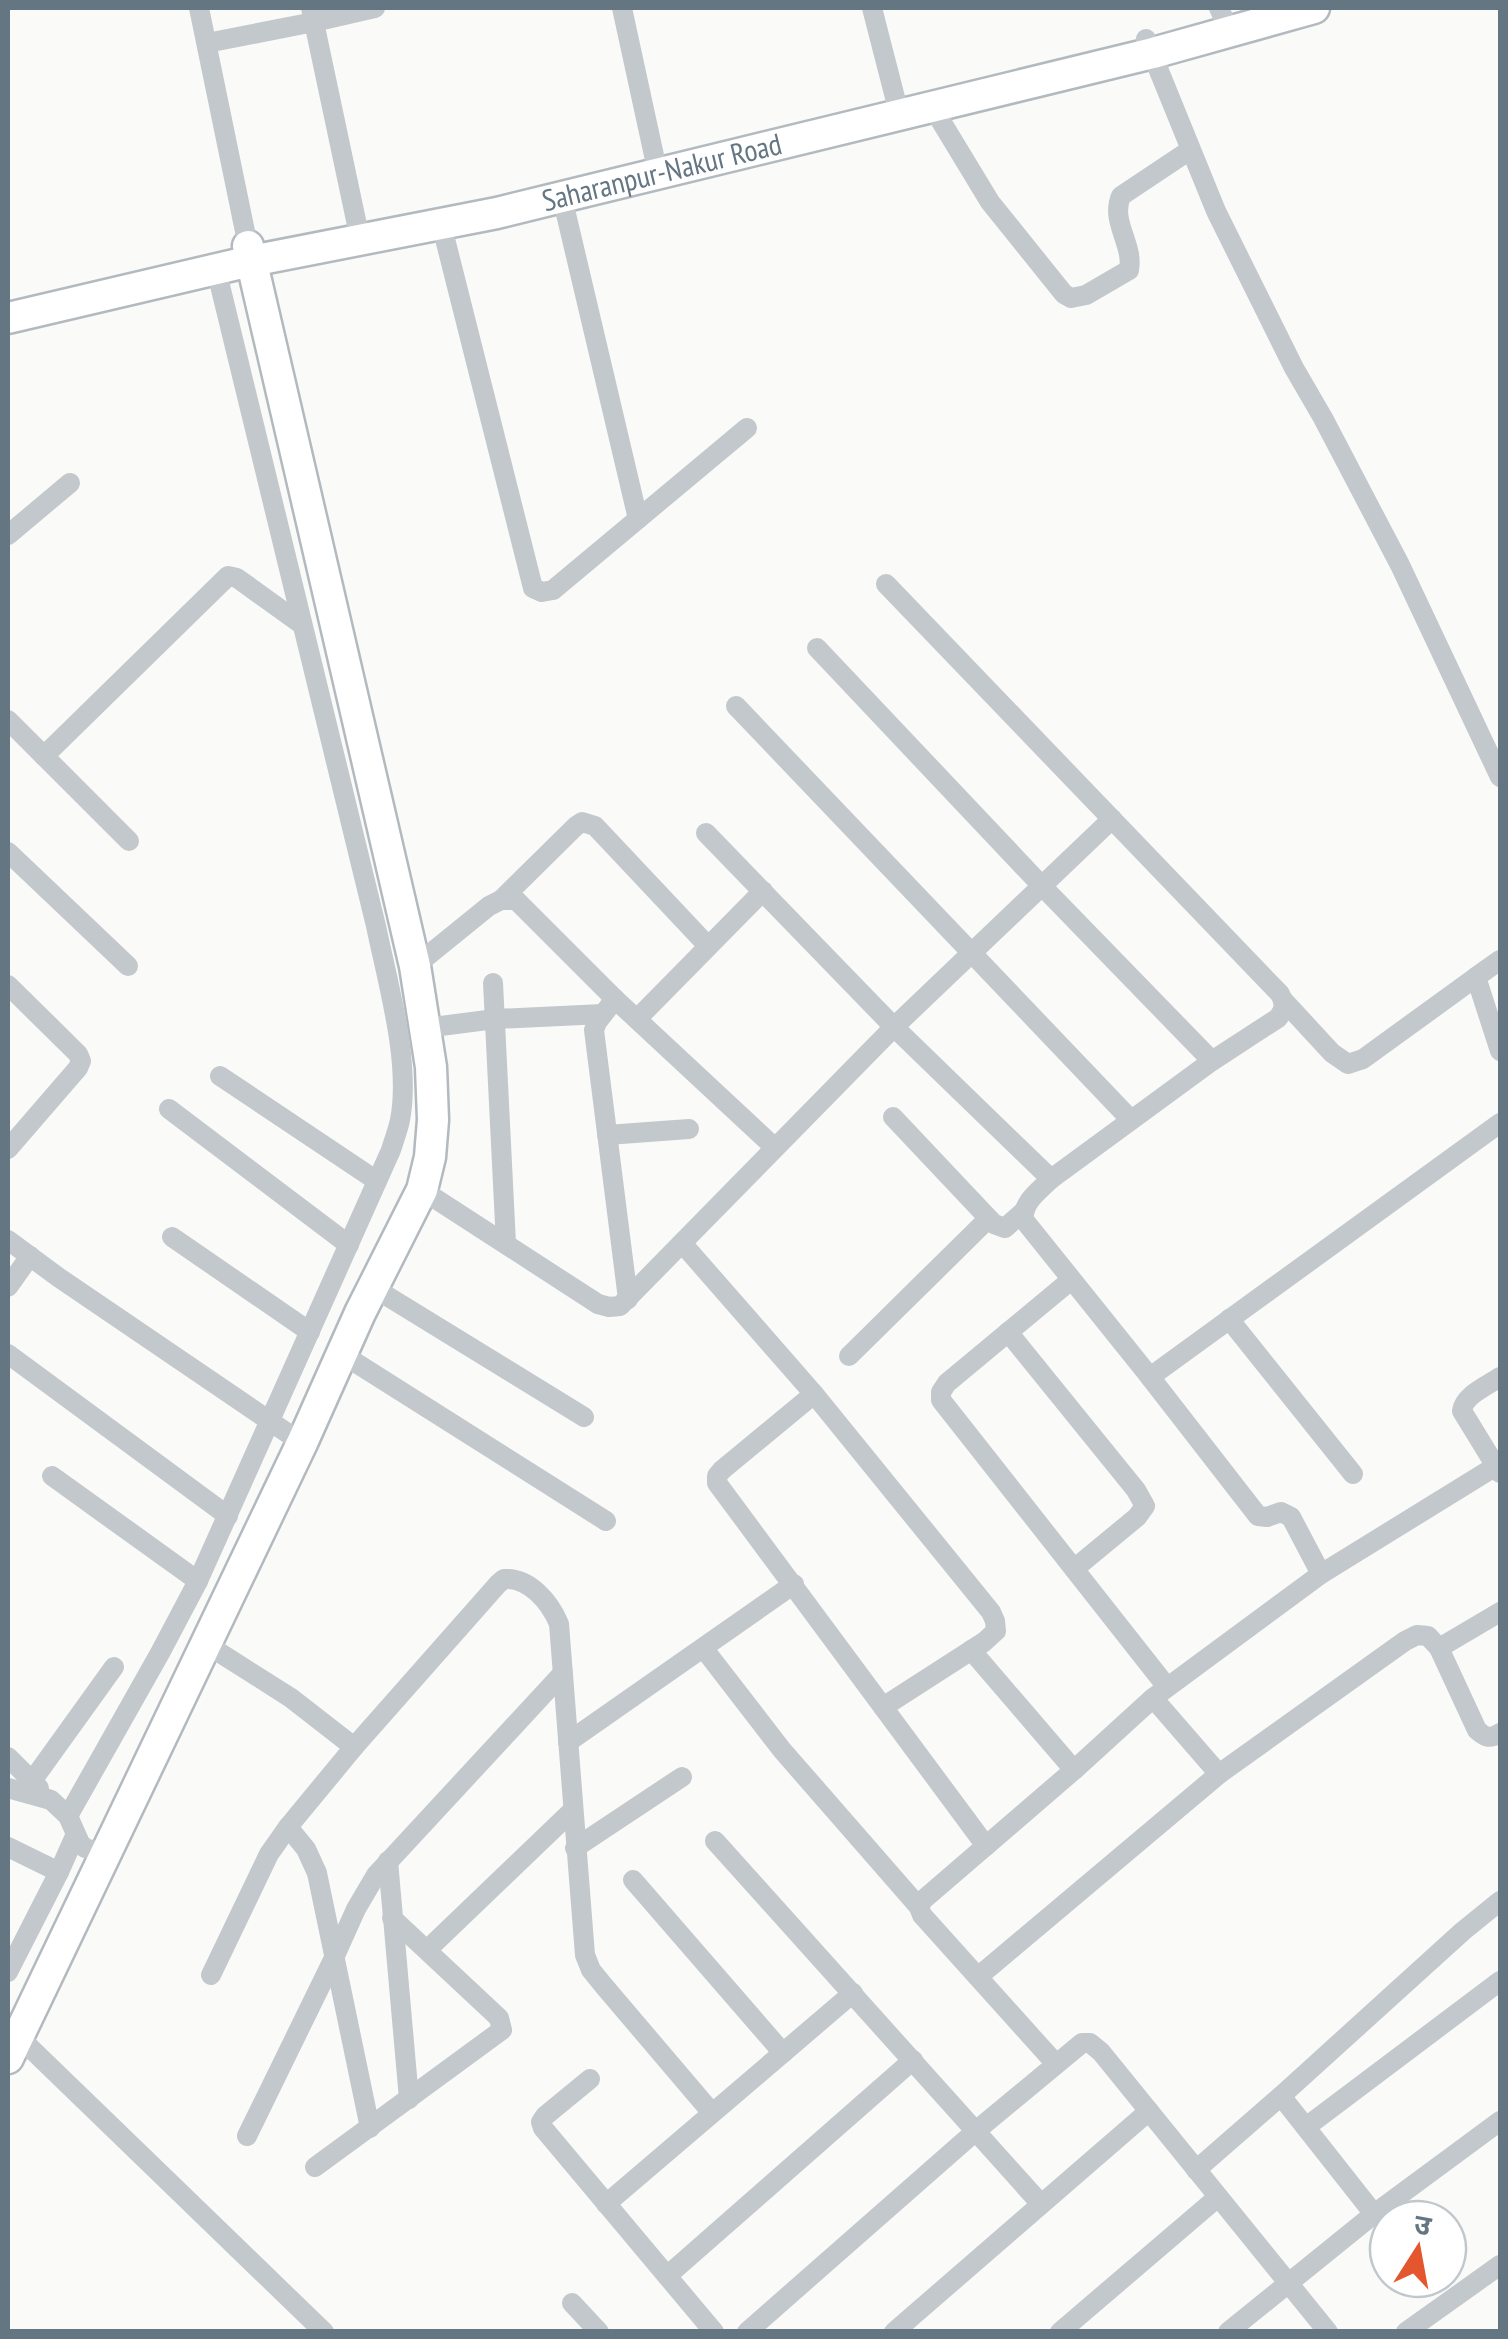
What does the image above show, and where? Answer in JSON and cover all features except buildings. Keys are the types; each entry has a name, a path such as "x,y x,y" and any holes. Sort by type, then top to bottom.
{"main road":[{"name":"Saharanpur-Nakur Road","path":"8,318 216,269 250,253 357,225 898,110 933,108 1149,46 1221,12 1258,8"},
{"name":"Saharanpur-Nakur Road","path":"8,301 250,253 441,224 562,197 1149,46 1314,8"},
{"path":"13,2047 91,1848 206,1644 286,1433 342,1354 422,1190 430,1157 434,1120 431,1067 415,966 340,713 250,253"}],"street":[{"path":"199,8 250,253"},
{"path":"207,44 313,15 375,8"},
{"path":"622,8 655,160"},
{"path":"872,8 898,110"},
{"path":"313,15 357,225"},
{"path":"1149,46 1216,210 1294,368 1400,565 1500,777"},
{"path":"933,108 990,202 1071,298 1086,295 1129,270 1129,252 1117,213 1121,196 1190,150"},
{"path":"562,197 638,519"},
{"path":"441,224 533,588 542,592 553,590 747,428"},
{"path":"68,1816 160,1654 228,1516 286,1433 310,1332 391,1150 400,1120 402,1065 340,713 301,624 216,269"},
{"path":"8,535 70,483"},
{"path":"44,756 228,576 237,578 301,624"},
{"path":"886,584 1332,1052 1348,1064 1362,1059 1500,960"},
{"path":"817,648 1212,1060"},
{"path":"736,706 1131,1120"},
{"path":"8,720 129,841"},
{"path":"422,1190 598,1304 620,1306 894,1027 1112,819"},
{"path":"415,966 500,900 582,822 595,826 708,946"},
{"path":"706,833 894,1027 1052,1178"},
{"path":"8,852 128,966"},
{"path":"637,1019 763,891"},
{"path":"500,900 516,900 530,912 609,1006 637,1019 774,1148"},
{"path":"1476,976 1500,1051"},
{"path":"493,983 506,1244"},
{"path":"8,985 81,1061 12,1136"},
{"path":"893,1118 988,1220 1005,1228 1052,1178 1212,1060 1278,1018 1284,1000"},
{"path":"425,1028 609,1006"},
{"path":"609,1006 594,1030 628,1300"},
{"path":"220,1076 378,1180"},
{"path":"169,1109 349,1245"},
{"path":"1150,1377 1500,1124"},
{"path":"607,1135 689,1128"},
{"path":"1023,1212 1029,1229 1258,1516 1281,1512 1291,1517 1321,1574"},
{"path":"849,1356 988,1220"},
{"path":"172,1238 310,1332"},
{"path":"8,1240 286,1433"},
{"path":"682,1243 814,1394 995,1621 996,1631 884,1707"},
{"path":"8,1287 30,1256"},
{"path":"1071,1280 946,1383 941,1400 1074,1569 1218,1774"},
{"path":"374,1288 584,1417"},
{"path":"1229,1319 1353,1474"},
{"path":"1008,1332 1145,1506 1137,1518 1074,1569"},
{"path":"8,1354 228,1516"},
{"path":"342,1354 606,1521"},
{"path":"918,1906 1160,1693 1321,1574 1498,1470 1462,1412 1462,1405 1500,1377"},
{"path":"814,1394 717,1476 717,1482 986,1846"},
{"path":"52,1476 198,1581"},
{"path":"210,1975 269,1854 288,1827 504,1579 520,1580 546,1600 558,1624 584,1955 591,1970 712,2113"},
{"path":"568,1742 794,1584"},
{"path":"1439,1648 1500,1612"},
{"path":"979,1976 1218,1774 1417,1635 1428,1636 1439,1648 1477,1730 1484,1737 1500,1733"},
{"path":"206,1644 291,1698 354,1747"},
{"path":"704,1649 782,1750 1056,2064"},
{"path":"971,1650 1074,1770"},
{"path":"32,1781 114,1667"},
{"path":"247,2136 356,1909 388,1861 563,1673"},
{"path":"8,1758 68,1816 91,1848 60,1872 8,1972"},
{"path":"575,1848 682,1777"},
{"path":"8,1788 51,1800"},
{"path":"427,1950 573,1810"},
{"path":"288,1827 313,1861 370,2128"},
{"path":"715,1841 1041,2204"},
{"path":"8,1847 60,1872"},
{"path":"388,1861 409,2100"},
{"path":"632,1880 783,2053"},
{"path":"1196,2170 1500,1902"},
{"path":"316,2167 502,2030 499,2018 392,1918"},
{"path":"1306,2127 1500,1981"},
{"path":"606,2204 853,1993"},
{"path":"748,2332 1082,2043 1090,2043 1101,2052 1328,2332"},
{"path":"13,2047 324,2332"},
{"path":"667,2276 913,2060"},
{"path":"590,2079 544,2116 541,2122 546,2133 714,2332"},
{"path":"1281,2096 1368,2206"},
{"path":"894,2332 1148,2111"},
{"path":"1395,2199 1500,2122"},
{"path":"1060,2332 1218,2197"},
{"path":"1228,2332 1368,2219"},
{"path":"1406,2332 1500,2265"},
{"path":"572,2303 599,2332"}]}
